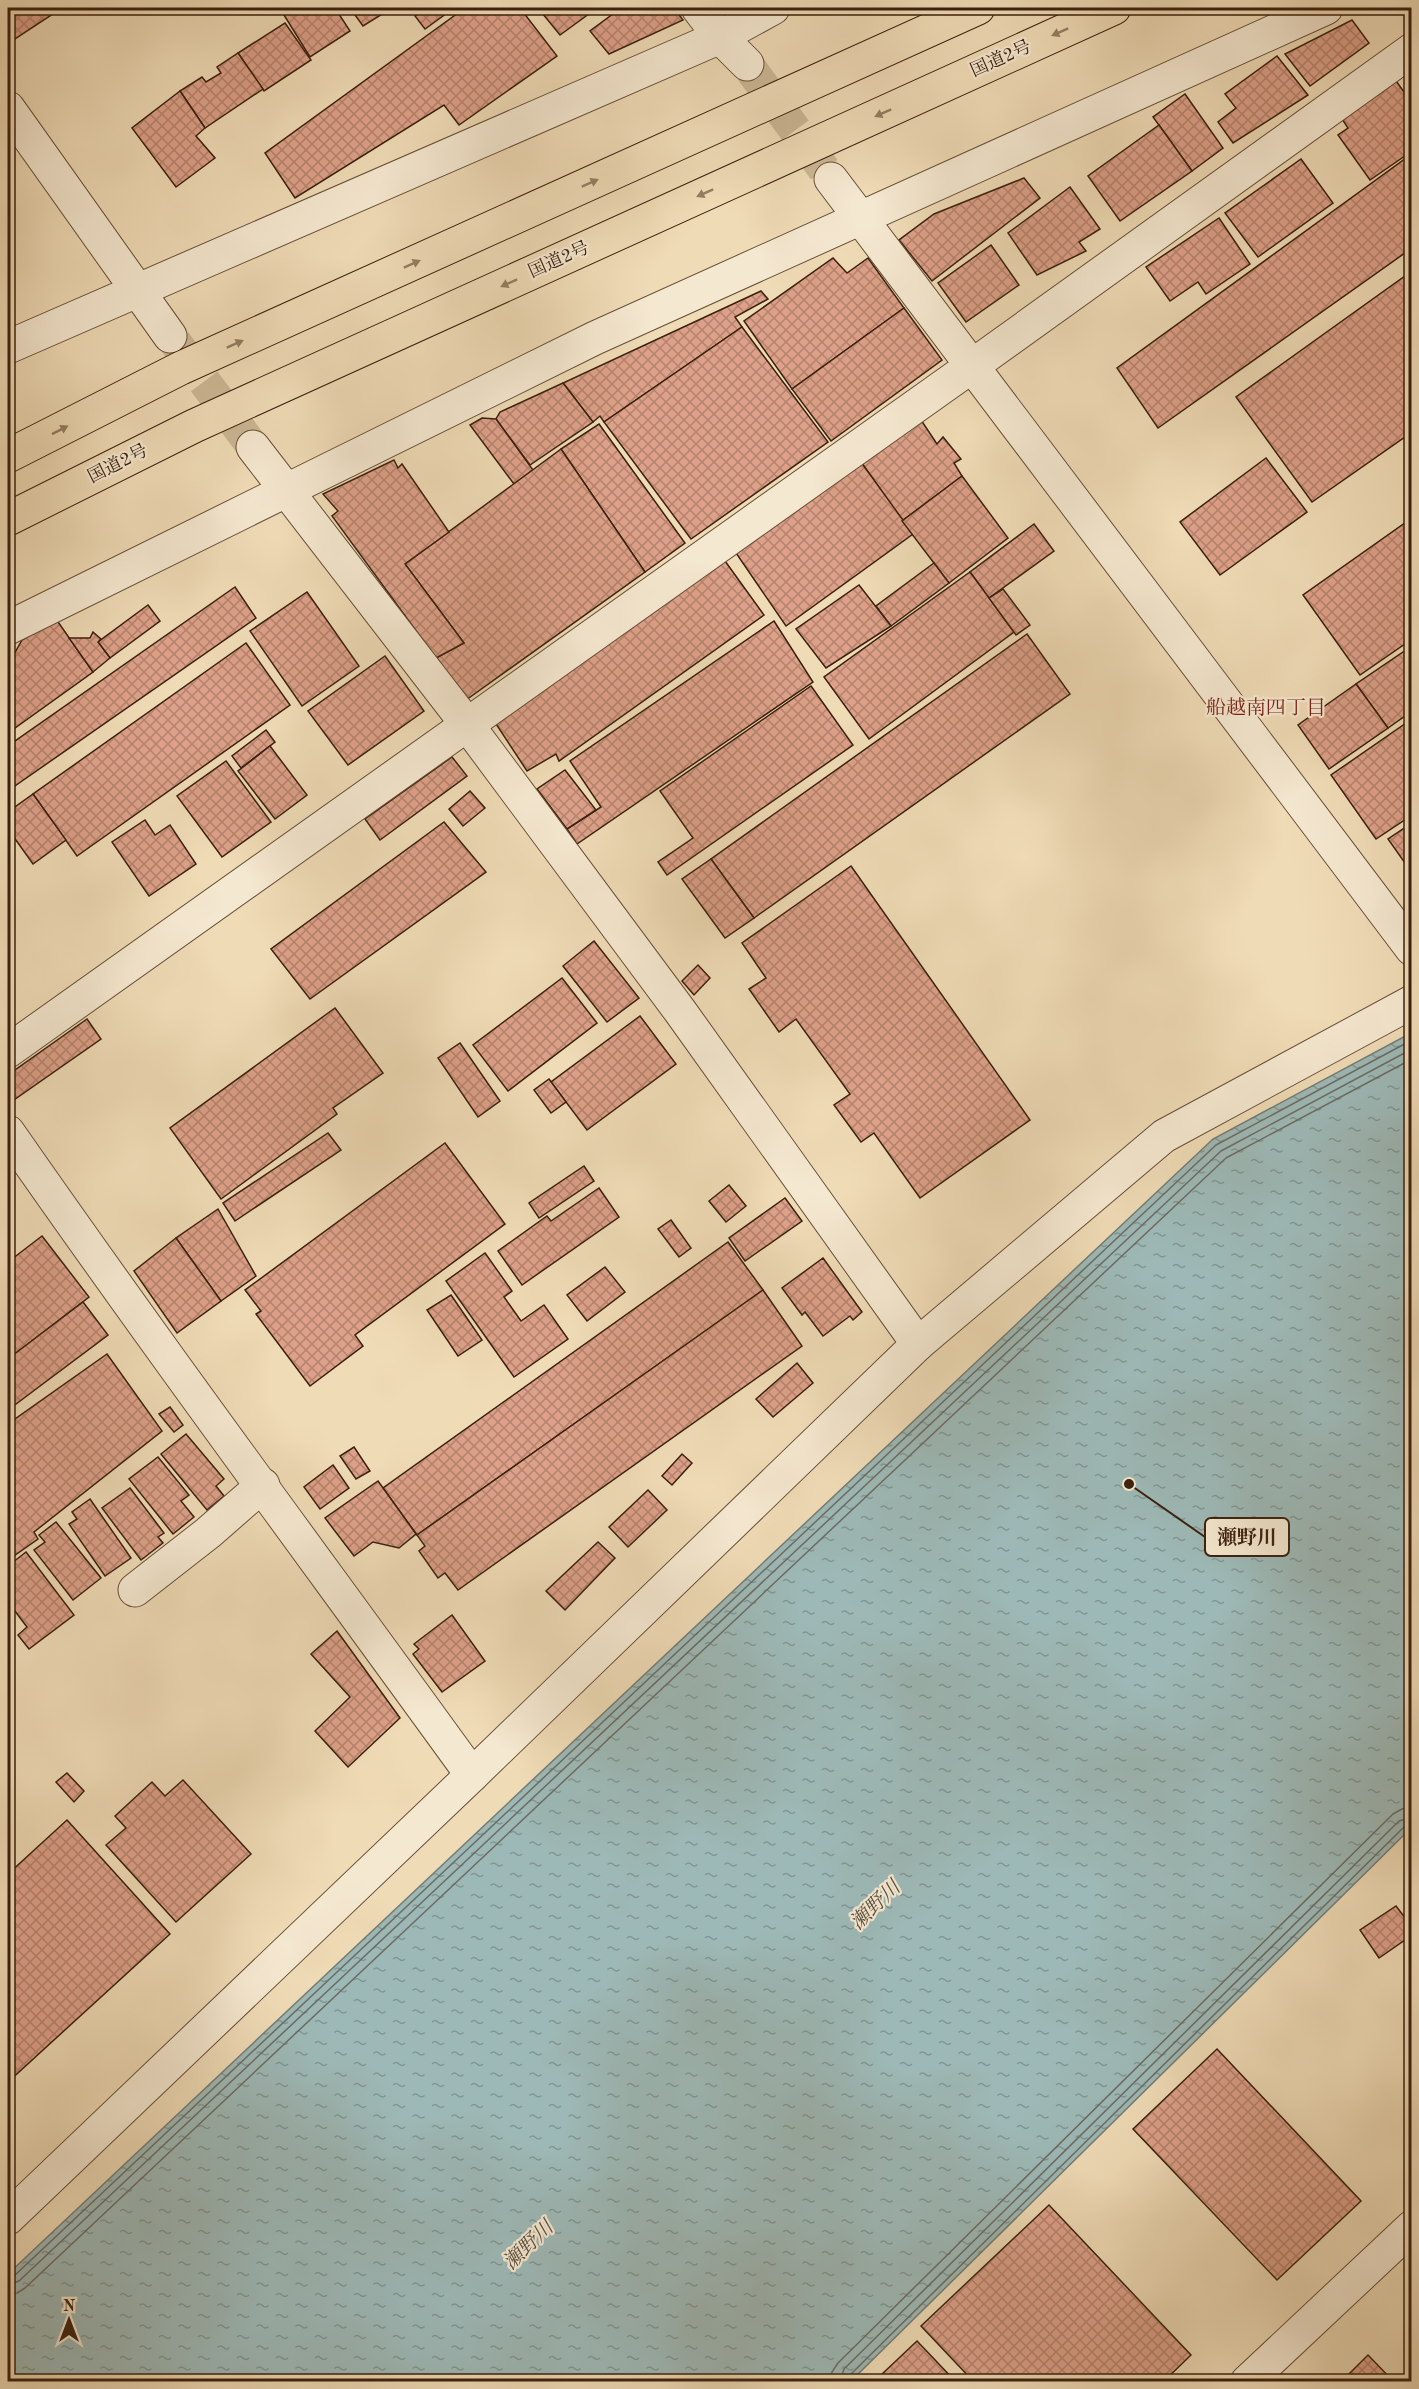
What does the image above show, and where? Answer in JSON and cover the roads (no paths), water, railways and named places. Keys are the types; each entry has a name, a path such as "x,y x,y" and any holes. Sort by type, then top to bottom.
{"highway":[{"path":"8,456 181,369 978,8"},
{"name":"国道2号","path":"8,519 194,426 1113,8"}],"street":[{"path":"698,8 720,37 747,64"},
{"path":"8,347 720,37 774,8"},
{"path":"8,628 595,338 1326,8"},
{"path":"8,1051 466,723 972,366 1412,50"},
{"path":"8,108 170,336"},
{"path":"831,179 1412,949"},
{"path":"253,447 466,723 680,1011 918,1344"},
{"path":"8,2218 472,1775 918,1344 1164,1136 1412,1002"},
{"path":"8,1132 114,1284 263,1485 472,1775"},
{"path":"135,1590 208,1533 263,1485"},
{"path":"1247,2382 1412,2227"}],"water":[{"name":"瀬野川","path":"1411,1033 1411,1828 851,2381 8,2381 8,2274 1213,1139"}],"tunnel":[{"path":"747,64 831,179"},
{"path":"175,342 253,447"}],"place":[{"name":"瀬野川","path":"1129,1484"}],"district":[{"name":"船越南四丁目","path":"1266,709"}]}
